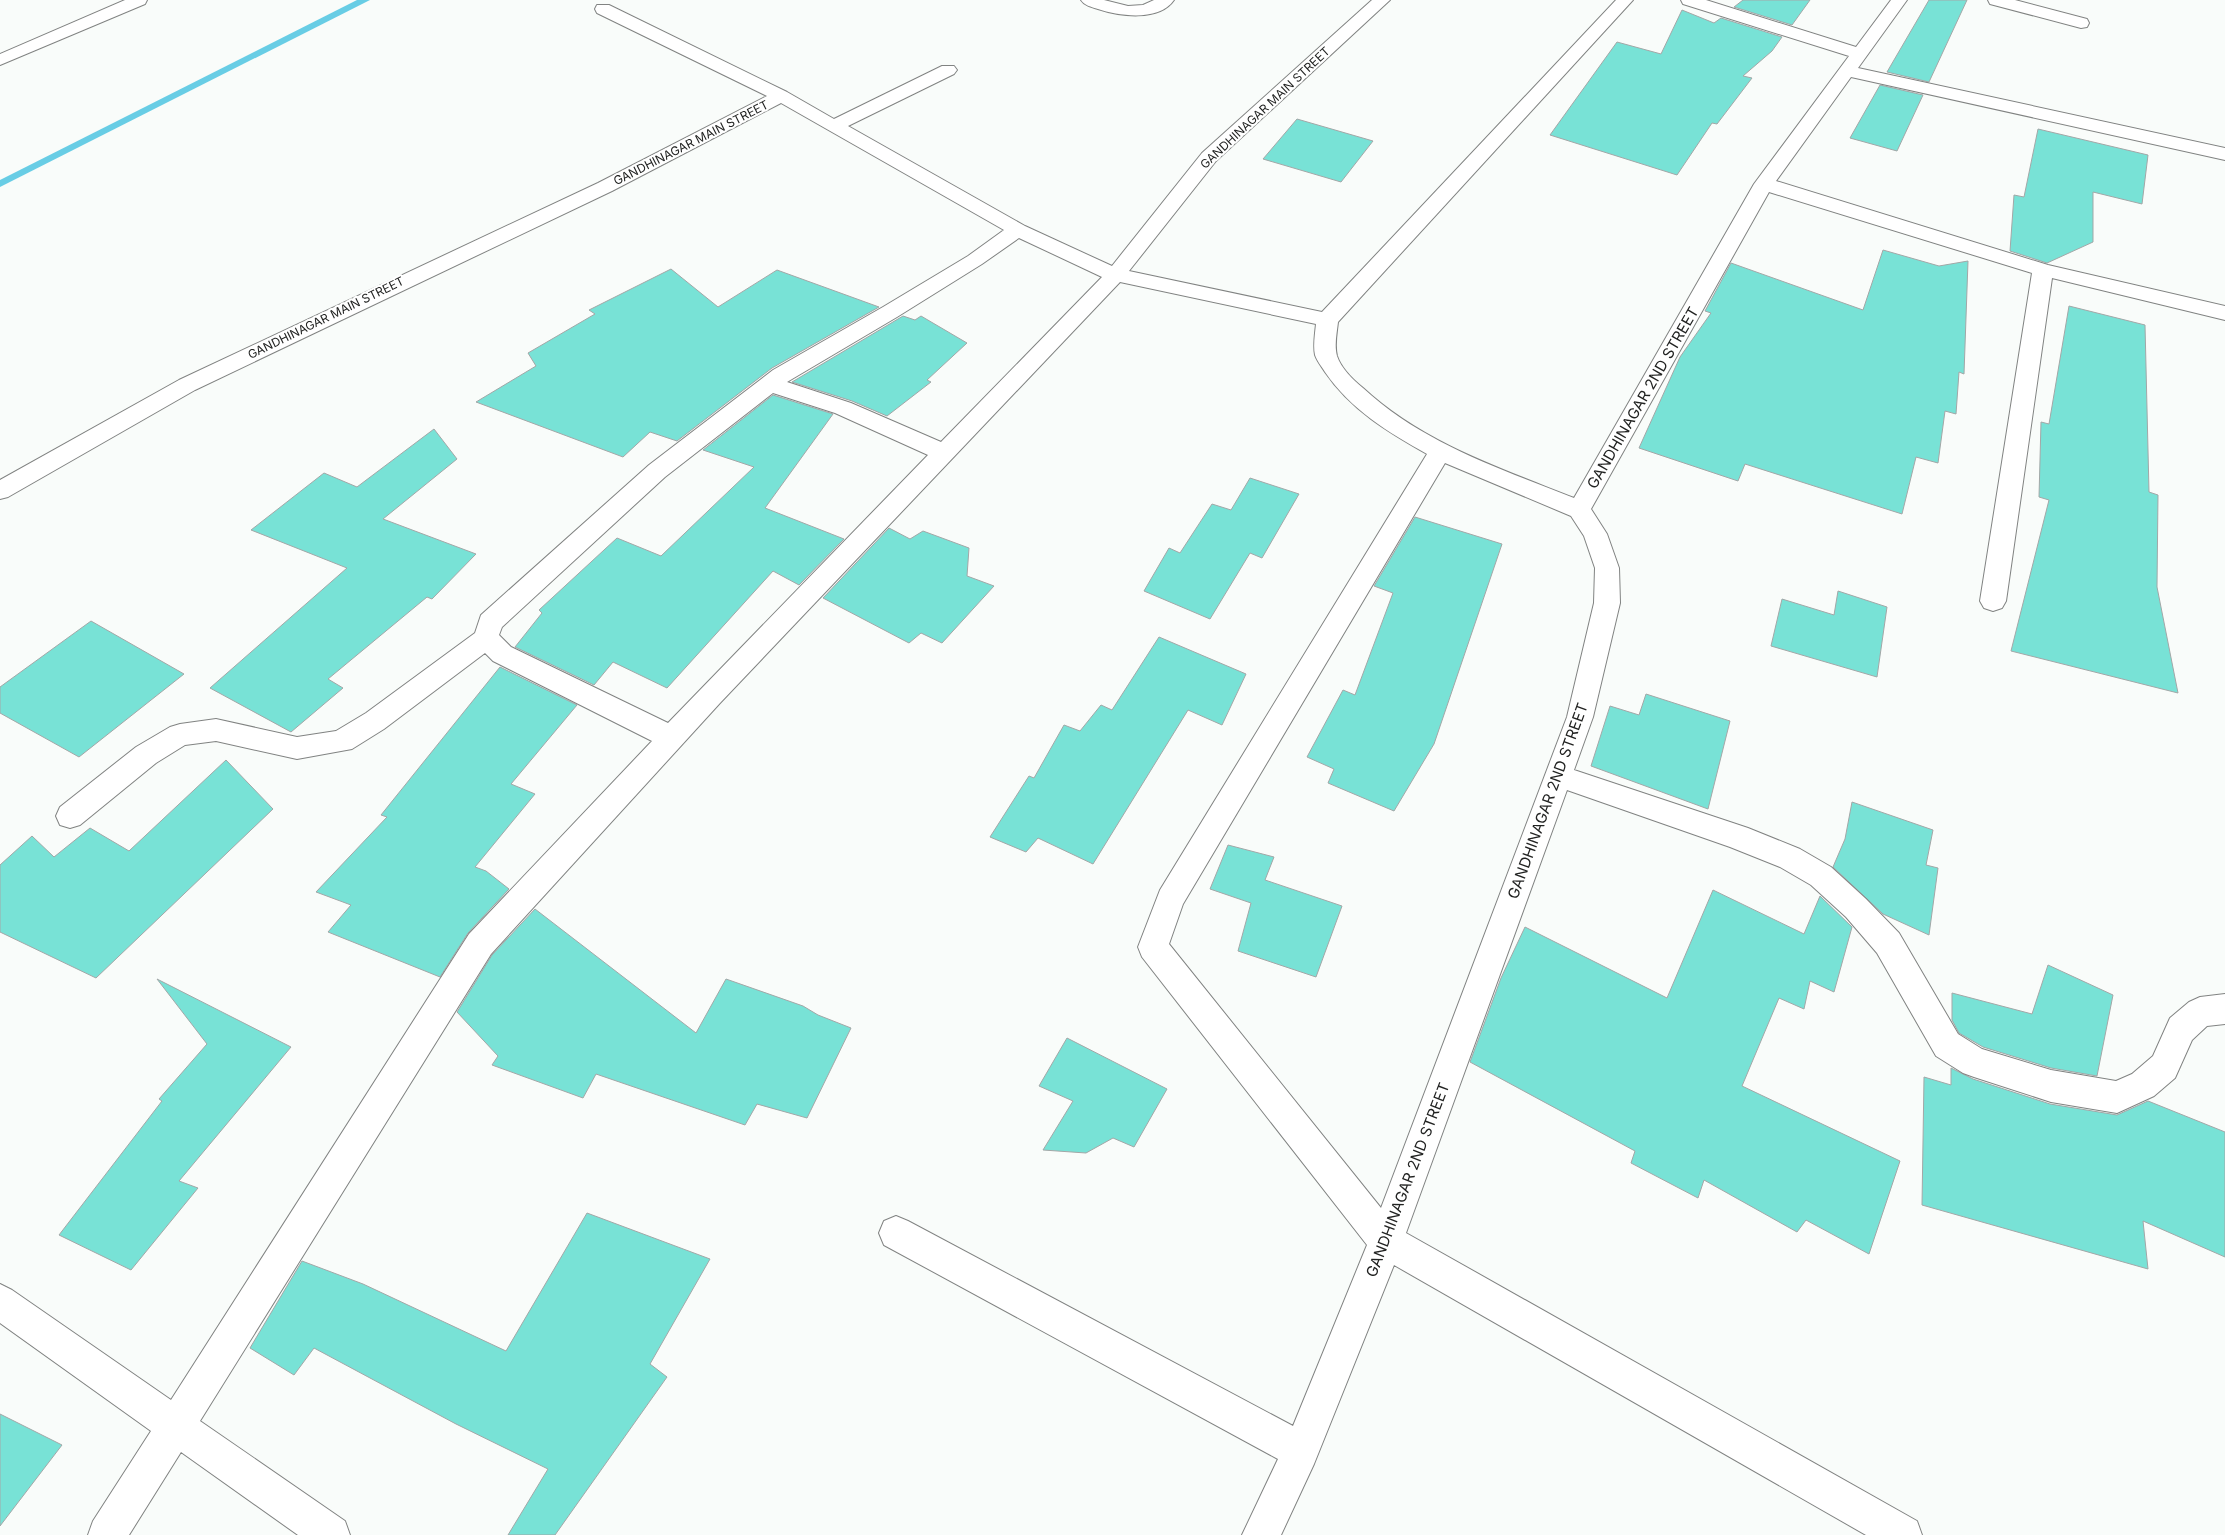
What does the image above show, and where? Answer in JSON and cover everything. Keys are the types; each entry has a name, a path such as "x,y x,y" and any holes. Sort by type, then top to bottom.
{"street":[{"path":"0,60 139,0"},
{"path":"1089,0 1109,8 1134,13 1155,7 1166,0"},
{"path":"1579,510 1440,452 1377,413 1345,386 1326,356 1327,320 1625,0"},
{"path":"1689,0 1853,62 2225,154"},
{"name":"GANDHINAGAR 2ND STREET","path":"1261,1535 1301,1452 1386,1241 1580,717 1607,603 1606,568 1595,534 1579,510 1764,184 1899,0"},
{"path":"1996,0 2082,23"},
{"name":"GANDHINAGAR MAIN STREET","path":"0,491 187,385 605,187 781,96 1018,230 1115,275 1209,157 1377,1"},
{"path":"603,9 781,96"},
{"path":"834,126 948,70"},
{"path":"1764,184 2043,270 2225,313"},
{"path":"70,816 146,756 180,735 216,730 297,748 342,741 375,721 486,638 490,622 657,471 770,384 836,342 890,312 966,265 1018,230"},
{"path":"1993,601 2043,270"},
{"path":"107,1535 177,1427 480,944 672,738 1115,275 1327,320"},
{"path":"770,384 843,408 944,453"},
{"path":"1440,452 1170,899 1153,947 1386,1241 1903,1535"},
{"path":"486,638 502,654 672,738"},
{"path":"1559,776 1738,837 1790,858 1821,876 1856,908 1888,942 1947,1045 1974,1062 2051,1086 2117,1097 2143,1085 2164,1067 2181,1028 2200,1012 2225,1009"},
{"path":"896,1233 1301,1452"},
{"path":"0,1302 331,1535"}],"building":[{"path":"1743,0 1810,0 1792,25 1734,7"},
{"path":"1929,0 1967,0 1929,82 1887,72"},
{"path":"1682,10 1714,23 1721,18 1782,37 1772,51 1743,76 1752,78 1717,124 1712,123 1677,175 1550,135 1617,42 1661,54"},
{"path":"1880,85 1923,95 1897,151 1850,138"},
{"path":"1297,119 1373,141 1341,182 1263,159"},
{"path":"2038,129 2148,155 2142,204 2093,192 2093,242 2047,263 2010,251 2014,195 2024,197"},
{"path":"1883,250 1939,266 1968,261 1964,374 1959,372 1956,414 1945,411 1938,463 1916,457 1902,514 1745,464 1738,481 1639,448 1680,357 1711,313 1705,311 1731,263 1863,310"},
{"path":"671,269 718,307 777,270 879,307 772,368 677,441 650,432 623,457 476,402 536,366 528,353 595,314 589,310"},
{"path":"2069,306 2145,325 2149,492 2158,495 2157,587 2178,693 2011,651 2049,500 2039,497 2041,422 2049,424"},
{"path":"903,316 915,320 921,316 967,343 927,380 931,382 887,416 852,401 792,382"},
{"path":"773,395 833,414 765,508 844,539 799,585 773,571 667,688 613,662 594,685 515,647 542,613 539,610 617,538 661,556 754,467 703,450"},
{"path":"434,429 457,459 383,519 476,554 432,599 427,597 328,679 343,688 291,732 210,688 347,568 251,530 324,473 357,487"},
{"path":"1250,478 1299,494 1262,558 1250,553 1210,619 1144,591 1169,548 1180,553 1212,504 1231,510"},
{"path":"1415,517 1502,544 1434,744 1394,811 1328,783 1334,769 1307,757 1343,690 1355,695 1393,593 1374,586"},
{"path":"889,528 910,539 923,531 969,548 967,576 994,586 942,643 921,633 909,643 823,598"},
{"path":"1838,591 1887,607 1877,677 1771,646 1782,599 1834,615"},
{"path":"91,621 184,674 79,757 0,713 0,687"},
{"path":"1159,637 1246,674 1222,725 1188,710 1093,864 1038,838 1026,852 990,837 1029,776 1034,778 1064,725 1080,731 1101,705 1112,710"},
{"path":"500,667 577,705 511,784 535,794 475,867 486,871 509,889 468,933 440,977 328,932 351,905 316,892 387,817 381,815"},
{"path":"1646,694 1730,721 1708,809 1591,766 1610,706 1639,715"},
{"path":"226,760 273,809 96,978 0,932 0,865 32,836 54,857 90,828 129,851"},
{"path":"1852,802 1933,830 1926,865 1938,868 1929,935 1883,914 1833,867 1845,839"},
{"path":"1228,845 1274,857 1265,880 1342,906 1316,977 1238,951 1251,903 1210,889"},
{"path":"1713,890 1804,934 1820,896 1852,927 1834,992 1810,981 1804,1009 1779,998 1742,1086 1900,1161 1869,1254 1806,1220 1797,1232 1704,1180 1698,1198 1631,1163 1635,1151 1470,1062 1501,978 1525,927 1667,998"},
{"path":"535,909 696,1033 726,979 803,1006 818,1015 851,1028 807,1118 757,1104 745,1125 596,1074 583,1098 492,1065 498,1056 457,1012 492,955"},
{"path":"2048,965 2113,995 2097,1076 2051,1068 1983,1047 1959,1033 1952,1020 1952,993 2032,1014"},
{"path":"157,979 291,1047 179,1181 198,1188 131,1270 59,1235 162,1101 159,1099 207,1044"},
{"path":"1067,1038 1167,1089 1134,1147 1113,1138 1086,1153 1043,1150 1073,1101 1039,1086"},
{"path":"1951,1068 1973,1079 2050,1104 2117,1115 2148,1101 2225,1132 2225,1257 2143,1221 2148,1269 1922,1205 1924,1077 1951,1085"},
{"path":"587,1213 710,1259 650,1364 667,1377 555,1535 508,1535 548,1469 456,1424 314,1348 294,1375 250,1348 302,1261 363,1284 506,1351"},
{"path":"0,1414 62,1445 0,1526"}],"waterway":[{"path":"0,184 365,0"}]}
